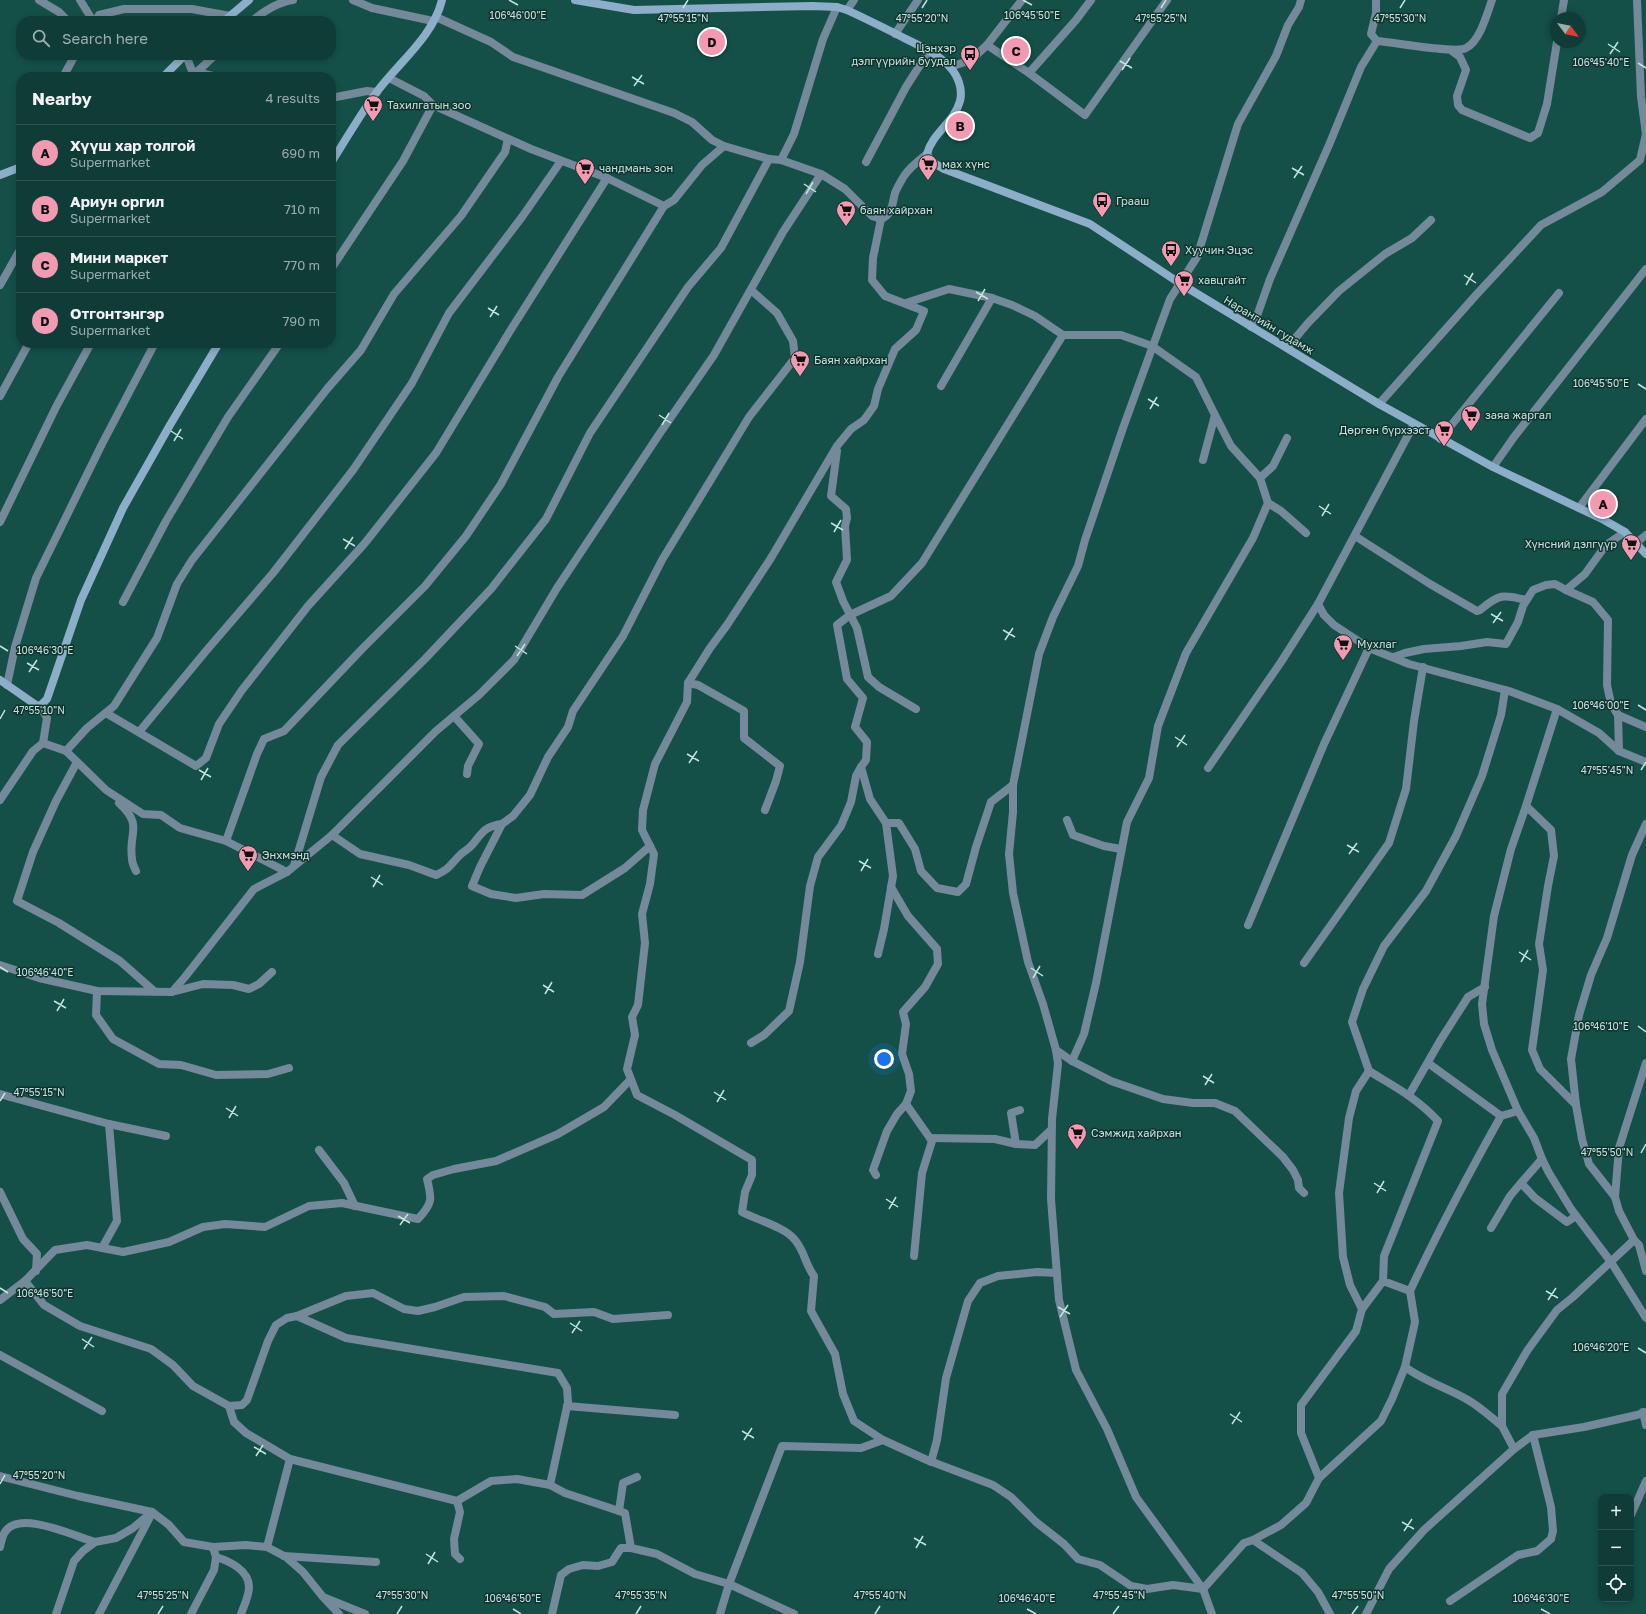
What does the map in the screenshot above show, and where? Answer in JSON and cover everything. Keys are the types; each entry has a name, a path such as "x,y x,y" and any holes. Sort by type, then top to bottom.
{"main road":[{"path":"229,16 249,0"},
{"path":"336,155 377,92 411,53 435,19 442,0"},
{"path":"575,0 634,10 812,6 837,7 847,10 929,51 950,67 961,85 960,101 952,118 934,137 927,154"},
{"path":"168,72 181,60"},
{"name":"Нарангийн гудамж","path":"927,154 932,162 944,169 1090,224 1181,284 1379,404 1493,468 1579,508 1625,532 1646,554"},
{"path":"0,174 16,169"},
{"path":"0,680 30,703 40,706 47,699 81,600 123,508 216,348"}],"street":[{"path":"39,0 63,16"},
{"path":"175,9 177,0"},
{"path":"258,16 264,11 293,0"},
{"path":"353,0 372,8 435,19 491,42 513,57 674,112 692,122 712,140 724,146 769,159 781,160 821,174 845,189 872,216 881,219 887,216 893,205 895,193 903,177 914,164 927,154"},
{"path":"845,0 847,10"},
{"path":"847,10 854,0"},
{"path":"895,34 918,0"},
{"path":"950,67 971,60 987,45 1022,0"},
{"path":"1029,73 1076,20 1091,0"},
{"path":"987,45 1029,73 1085,115 1167,0"},
{"path":"1212,1614 1203,1589 1136,1497 1107,1429 1076,1370 1059,1300 1051,1199 1052,1130 1058,1064 1056,1050 1043,1004 1028,962 1013,893 1009,854 1013,812 1013,785 1039,654 1053,616 1078,566 1085,540 1152,346 1170,299 1197,257 1238,124 1276,56 1288,25 1299,7 1301,0"},
{"path":"1376,0 1376,13 1371,34 1377,41 1452,51 1466,48 1478,36 1492,0"},
{"path":"1562,12 1564,0"},
{"path":"1379,404 1541,225 1602,192 1640,160 1646,134 1641,97 1637,0"},
{"path":"80,1 90,16"},
{"path":"781,160 794,134 823,38 837,7"},
{"path":"98,16 124,9 192,9 219,16"},
{"path":"1251,327 1258,313 1270,279 1329,145 1361,67 1377,41"},
{"path":"1452,51 1460,57 1466,70 1458,96 1458,105 1462,110 1530,138 1538,133 1547,104 1556,48"},
{"path":"866,162 906,87 929,51"},
{"path":"66,72 72,60"},
{"path":"188,60 192,72"},
{"path":"193,72 209,60"},
{"path":"389,78 424,96 433,104 508,139 607,178 664,206"},
{"path":"336,97 367,90 377,92"},
{"path":"336,262 403,161 433,104"},
{"path":"66,751 87,728 114,706 158,638 177,584 192,560 327,389 361,350 394,294 461,216 505,152 508,139"},
{"path":"226,841 256,754 264,740 284,731 362,649 425,586 466,536 501,484 558,377 664,206 674,200 702,165 724,146"},
{"path":"294,866 321,777 338,745 425,659 491,589 546,519 590,433 688,287 721,248 769,159"},
{"path":"139,732 273,573 353,470 412,383 449,314 522,217 561,161"},
{"path":"172,992 254,889 287,872 332,835 436,731 479,695 514,660 557,588 660,432 714,355 783,232 821,174"},
{"path":"106,713 196,766 206,758 219,724 242,690 308,606 365,543 436,453 510,331 607,178"},
{"path":"881,219 873,258 872,280 885,296 924,311 916,330 895,349 878,389 874,406 864,420 851,429 837,446 771,558 688,683 687,702 655,764 643,810 642,830 654,854 650,884 642,914 645,943 638,1005 632,1017 636,1035 627,1069 637,1095 675,1115 752,1160 752,1175 745,1192 742,1212 782,1229 794,1238 805,1255 808,1267 814,1276 811,1311 835,1354 843,1394 854,1421 883,1440 931,1462 992,1485 1011,1497 1036,1522 1064,1544 1078,1559 1100,1565 1131,1586 1147,1589 1173,1585 1203,1589"},
{"path":"1286,348 1339,291 1386,254 1412,238 1431,220"},
{"path":"0,285 16,257"},
{"path":"1493,468 1514,437 1646,269"},
{"path":"906,303 949,289 992,298 1012,305 1035,316 1063,335 1121,335 1152,346 1196,377 1231,446 1260,478 1268,503 1281,511 1306,533"},
{"path":"650,846 625,868 582,894 544,894 516,898 491,894 472,886 502,824 513,816 534,789 548,757 568,727 573,711 623,636 662,560 749,417 795,358 792,341 777,313 751,290"},
{"path":"1440,439 1559,293"},
{"path":"941,386 992,298"},
{"path":"751,1043 764,1035 789,1011 800,962 810,886 818,857 841,826 851,802 856,776 866,760 867,742 856,727 863,698 847,679 837,625 850,615 891,596 922,563 1063,335"},
{"path":"0,396 27,348"},
{"path":"0,522 56,407 89,348"},
{"path":"7,686 15,647 36,578 102,444 152,348"},
{"path":"123,602 169,514 228,417 276,348"},
{"path":"1203,460 1215,415"},
{"path":"1579,508 1646,419"},
{"path":"1208,768 1281,662 1318,604 1414,424"},
{"path":"1260,478 1273,466 1287,438"},
{"path":"837,446 830,496 846,509 848,518 845,526 847,560 836,582 842,601 857,628 868,678 879,687 916,709"},
{"path":"1072,1061 1084,1034 1096,983 1127,822 1149,778 1158,726 1186,653 1253,538 1268,503"},
{"path":"1566,590 1585,574 1606,545 1625,532"},
{"path":"1636,543 1646,535"},
{"path":"1355,536 1430,584 1477,611 1499,597 1508,595 1526,600"},
{"path":"1394,657 1424,649 1462,646 1487,642 1506,644 1518,622 1526,600 1533,590 1546,585 1555,584 1593,602 1608,620 1607,685 1611,704 1618,715 1619,751"},
{"path":"1318,604 1324,616 1369,648 1409,664 1505,690 1557,709 1599,733 1619,751 1646,762"},
{"path":"1248,925 1324,744 1369,648"},
{"path":"1304,963 1390,843 1406,789 1414,721 1423,667"},
{"path":"688,683 698,685 744,711 744,738 780,766 765,810"},
{"path":"1319,1478 1301,1433 1301,1405 1356,1331 1362,1309 1384,1281 1384,1256 1438,1121 1425,1107 1409,1095 1369,1071 1352,1022 1363,989 1384,946 1426,891 1456,836 1482,776 1501,715 1505,690"},
{"path":"0,800 33,751 43,743 47,718 40,706"},
{"path":"1557,709 1511,849 1494,916 1482,1004 1484,1024 1492,1050 1518,1111 1534,1138 1542,1159 1576,1216 1611,1262 1646,1318"},
{"path":"1618,715 1646,727"},
{"path":"454,716 479,744 468,766 468,774"},
{"path":"43,743 66,751 126,810 134,824 132,858 136,871"},
{"path":"77,762 56,801 33,852 18,894 17,901 59,924 120,962 154,991"},
{"path":"861,768 870,799 886,823 893,876 884,930 878,954"},
{"path":"886,823 899,823 914,849 920,871 937,888 958,892 966,884 976,846 991,802 1013,785"},
{"path":"106,790 143,814 161,815 180,828 226,841 287,872"},
{"path":"1526,806 1551,830 1554,856 1548,886 1540,944 1543,970 1532,1050 1540,1069 1576,1105"},
{"path":"1067,820 1072,835 1104,846 1121,849"},
{"path":"332,835 360,854 409,865 436,875 446,870 454,863 472,845 482,832 497,824 502,824"},
{"path":"1615,1197 1589,1164 1582,1139 1576,1105 1571,1060 1579,1015 1591,975 1607,938 1632,855 1646,824"},
{"path":"876,1175 873,1170 887,1131 897,1114 906,1104 911,1091 909,1074 902,1054 906,1024 903,1012 925,987 938,964 937,949 908,916 891,887"},
{"path":"0,965 39,978 97,991 172,992 203,984 233,985 249,989 259,984 272,972"},
{"path":"1409,1095 1440,1041 1468,997 1485,987"},
{"path":"97,991 96,1015 113,1039 159,1064 181,1065 216,1075 268,1074 289,1068"},
{"path":"1056,1050 1072,1061 1111,1081 1163,1099 1193,1103 1215,1103 1235,1111 1283,1157 1293,1170 1298,1180 1299,1188 1304,1193"},
{"path":"1428,1063 1501,1116"},
{"path":"1646,1063 1619,1148 1615,1197 1619,1211 1634,1240 1639,1246 1646,1271"},
{"path":"1362,1309 1350,1285 1343,1257 1339,1193 1348,1118 1356,1091 1369,1071"},
{"path":"0,1300 25,1282 55,1250 87,1245 123,1252 169,1242 203,1227 225,1224 265,1227 309,1206 342,1203 418,1219 429,1208 431,1194 426,1179 433,1175 454,1169 496,1161 558,1134 604,1107 630,1080"},
{"path":"0,1094 109,1124 166,1136"},
{"path":"906,1104 932,1141 922,1173 914,1256"},
{"path":"1016,1144 1011,1113 1020,1110"},
{"path":"1203,1589 1244,1543 1253,1540 1281,1525 1306,1503 1319,1478 1381,1421 1392,1399 1404,1367 1415,1322 1410,1291 1458,1193 1501,1116 1518,1111"},
{"path":"102,1248 117,1221 109,1124"},
{"path":"930,1138 994,1139 1016,1144 1035,1145 1052,1130"},
{"path":"319,1150 344,1183 355,1206"},
{"path":"1491,1228 1510,1196 1542,1159"},
{"path":"1521,1183 1535,1198 1567,1222 1576,1216"},
{"path":"0,1192 23,1239 38,1254 36,1271"},
{"path":"1502,1426 1502,1394 1527,1351 1556,1310 1573,1297 1634,1240"},
{"path":"931,1462 938,1440 946,1378 968,1300 980,1283 998,1276 1037,1272 1057,1273"},
{"path":"1384,1281 1410,1291"},
{"path":"25,1282 44,1305 80,1326 151,1349 173,1365 193,1386 229,1406 242,1405 247,1400 268,1341 276,1325 287,1318 297,1316 346,1296 373,1293 404,1309 418,1310 435,1307 464,1297 504,1296 545,1307 554,1314 594,1312 613,1319 668,1315"},
{"path":"297,1316 346,1338 558,1373 567,1388 567,1406 550,1485"},
{"path":"0,1355 102,1411"},
{"path":"1404,1367 1416,1376 1468,1400 1483,1410 1502,1426 1514,1449"},
{"path":"229,1406 234,1422 246,1434 290,1459 457,1501 491,1481 517,1479 550,1485 565,1493 625,1513 631,1548"},
{"path":"567,1406 675,1416"},
{"path":"1366,1614 1389,1569 1424,1530 1514,1449 1533,1435 1584,1427 1645,1412 1646,1426"},
{"path":"1450,1601 1518,1555 1537,1551 1551,1539 1553,1531 1551,1507 1533,1435"},
{"path":"720,1614 729,1584 782,1446 861,1448 883,1440"},
{"path":"267,1547 290,1459"},
{"path":"0,1476 78,1496 152,1512 169,1525 184,1542 213,1547 246,1545 267,1547 284,1556 303,1572 339,1614"},
{"path":"619,1511 623,1483 637,1477"},
{"path":"1634,1508 1646,1481"},
{"path":"457,1501 460,1512 454,1539 455,1554 460,1560"},
{"path":"56,1614 74,1561 83,1551 95,1542 116,1538 133,1528 152,1512"},
{"path":"100,1614 152,1512"},
{"path":"0,1547 5,1532 14,1526 32,1523 55,1528 77,1537 95,1542"},
{"path":"1253,1540 1302,1573 1318,1592 1330,1614"},
{"path":"191,1614 214,1570 216,1557 213,1547"},
{"path":"552,1614 561,1575 569,1569 582,1565 598,1566 612,1562 621,1548 631,1548 657,1554 695,1574 729,1584 794,1614"},
{"path":"284,1556 376,1562"},
{"path":"216,1557 238,1568 246,1577 249,1586 241,1614"},
{"path":"323,1597 365,1614"}],"place":[{"name":"Отгонтэнгэр","path":"712,42"},
{"name":"Мини маркет","path":"1016,51"},
{"name":"Цэнхэр дэлгүүрийн буудал","path":"970,71"},
{"name":"Тахилгатын зоо","path":"373,122"},
{"name":"Ариун оргил","path":"960,126"},
{"name":"мах хүнс","path":"928,181"},
{"name":"чандмань зон","path":"585,185"},
{"name":"Грааш","path":"1102,218"},
{"name":"баян хайрхан","path":"846,227"},
{"name":"Хуучин Эцэс","path":"1171,267"},
{"name":"хавцгайт","path":"1184,297"},
{"name":"Баян хайрхан","path":"800,377"},
{"name":"заяа жаргал","path":"1471,432"},
{"name":"Дөргөн бүрхээст","path":"1444,447"},
{"name":"Хүүш хар толгой","path":"1603,504"},
{"name":"Хүнсний дэлгүүр","path":"1631,561"},
{"name":"Мухлаг","path":"1343,661"},
{"name":"Энхмэнд","path":"248,872"},
{"name":"Сэмжид хайрхан","path":"1077,1150"}]}
